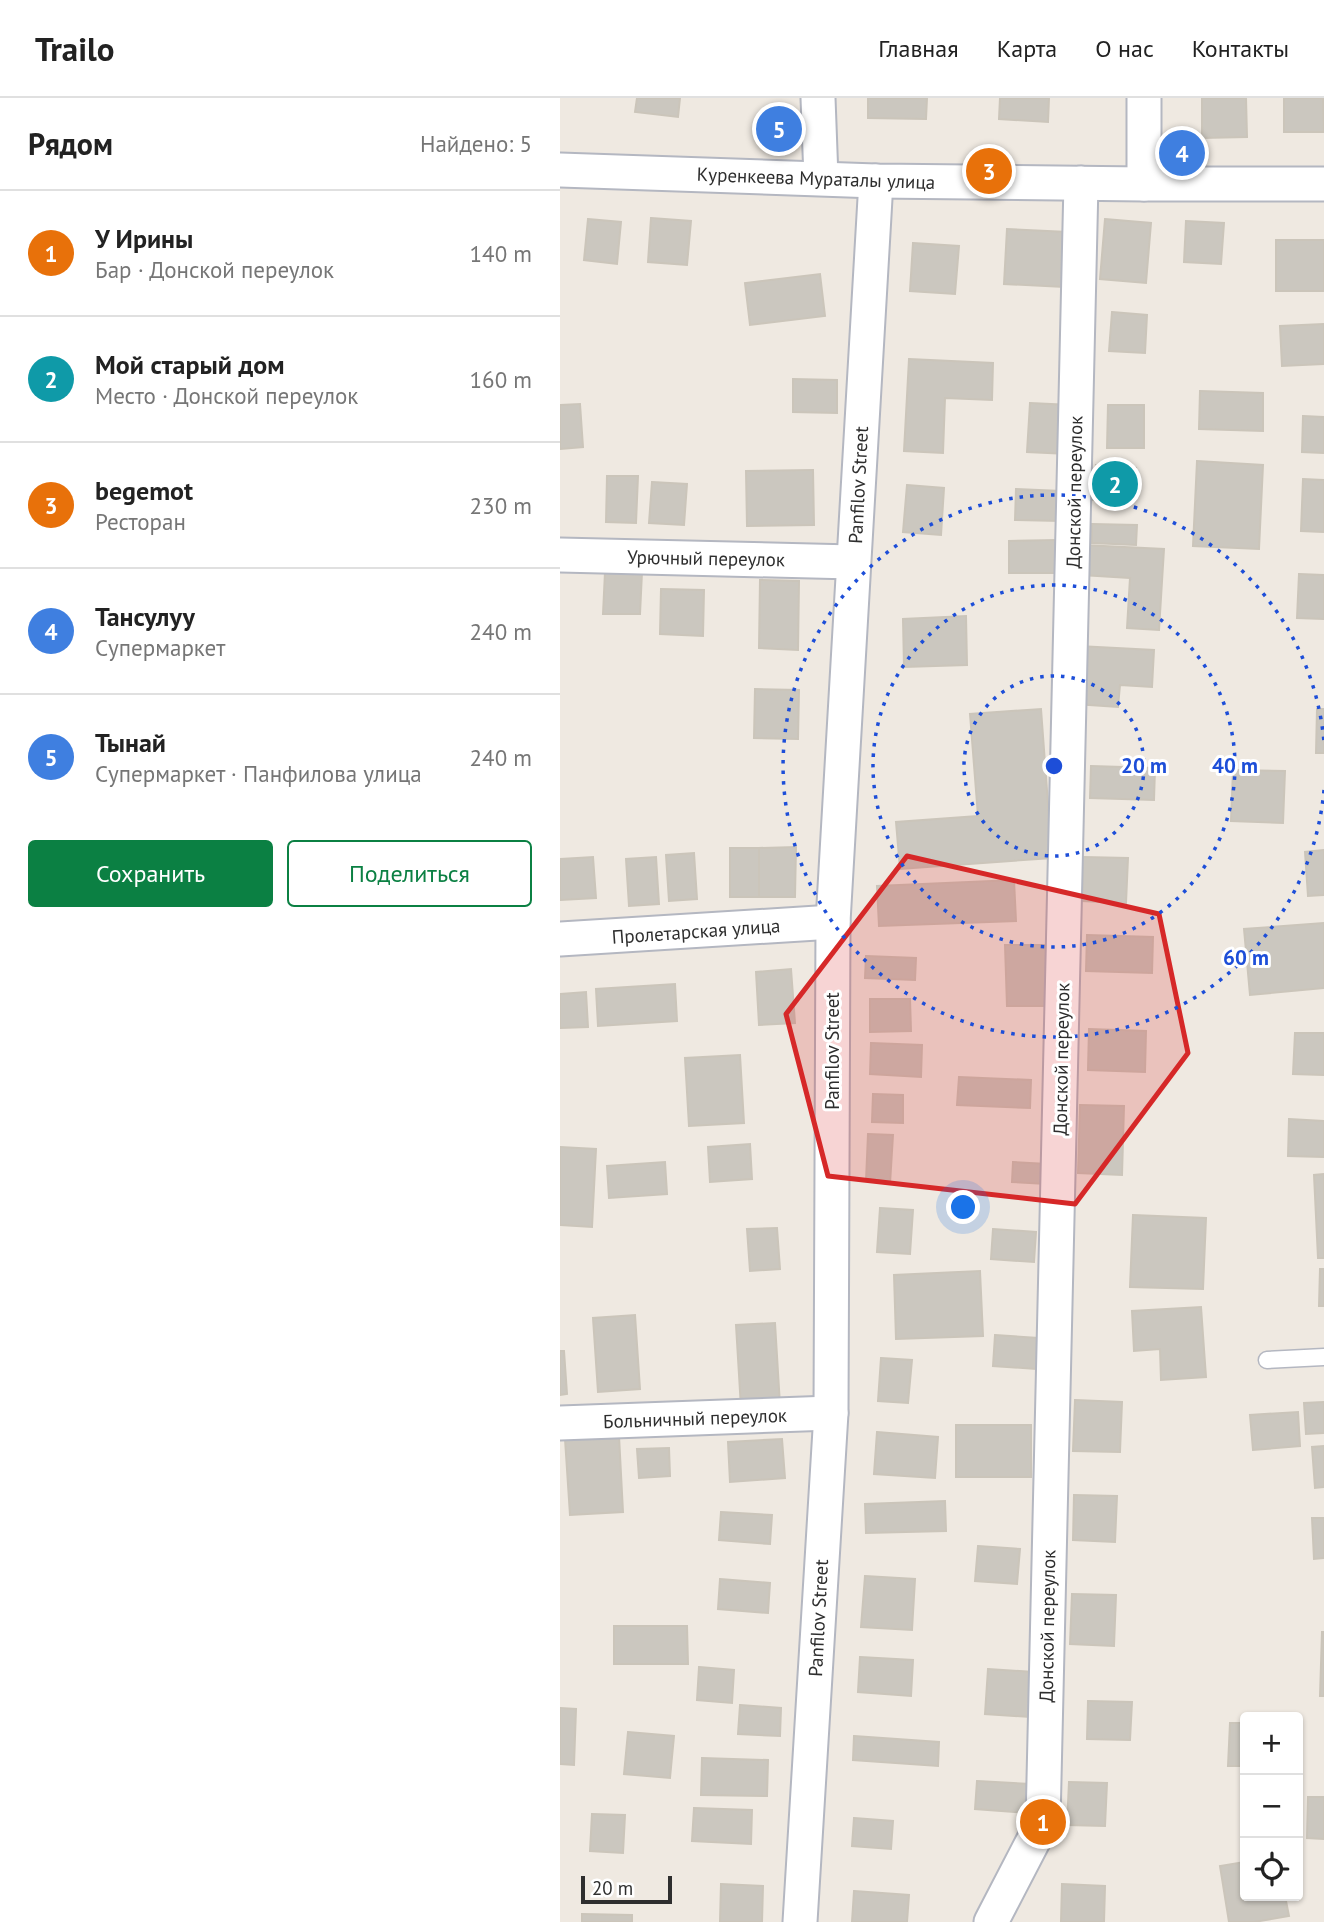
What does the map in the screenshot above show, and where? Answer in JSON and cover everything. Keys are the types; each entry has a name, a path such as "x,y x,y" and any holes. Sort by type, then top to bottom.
{"street":[{"path":"818,98 821,178"},
{"path":"1144,98 1144,184"},
{"name":"Куренкеева Мураталы улица","path":"560,170 876,181 1324,184"},
{"name":"Panfilov Street","path":"800,1922 831,1413 833,922 876,181"},
{"name":"Донской переулок","path":"991,1922 1043,1822 1081,183"},
{"name":"Урючный переулок","path":"560,555 853,562"},
{"name":"Пролетарская улица","path":"560,939 833,922"},
{"name":"Больничный переулок","path":"560,1423 831,1413"}],"lane":[{"path":"1267,1360 1324,1357"}],"highlighted area":[{"path":"907,856 1159,914 1188,1053 1075,1204 828,1176 786,1014"}],"building":[{"path":"637,98 680,98 678,117 635,112"},
{"path":"868,98 927,98 926,119 868,118"},
{"path":"1000,98 1049,98 1048,122 999,119"},
{"path":"1202,98 1246,98 1247,137 1202,138"},
{"path":"1284,98 1323,98 1324,132 1284,132"},
{"path":"651,218 691,221 687,265 648,262"},
{"path":"588,219 621,222 617,264 584,260"},
{"path":"1105,219 1151,223 1146,283 1100,279"},
{"path":"1186,221 1224,223 1221,264 1184,262"},
{"path":"1007,229 1067,232 1064,287 1004,284"},
{"path":"1276,240 1324,240 1324,291 1276,291"},
{"path":"913,243 959,246 955,294 910,291"},
{"path":"820,274 825,316 750,325 745,283"},
{"path":"1112,312 1147,315 1145,353 1109,351"},
{"path":"1324,324 1324,364 1282,366 1280,326"},
{"path":"909,359 993,363 992,400 945,398 943,453 904,451"},
{"path":"793,379 837,380 837,413 793,412"},
{"path":"1200,391 1263,393 1263,431 1199,429"},
{"path":"1030,403 1071,405 1068,454 1027,452"},
{"path":"580,404 583,447 560,449 560,405"},
{"path":"1108,405 1144,405 1144,448 1107,448"},
{"path":"1303,416 1324,417 1324,453 1302,452"},
{"path":"1197,461 1263,465 1259,549 1193,546"},
{"path":"1096,465 1136,468 1133,502 1093,500"},
{"path":"813,470 814,525 747,526 746,471"},
{"path":"607,476 638,476 636,523 606,522"},
{"path":"1303,479 1324,480 1324,532 1301,531"},
{"path":"652,482 687,484 684,525 649,523"},
{"path":"907,485 944,488 941,535 903,532"},
{"path":"1016,489 1061,491 1060,521 1015,520"},
{"path":"1092,524 1137,525 1136,545 1092,543"},
{"path":"1057,540 1057,573 1009,573 1009,541"},
{"path":"1083,545 1164,549 1159,630 1127,628 1130,578 1082,575"},
{"path":"605,572 642,572 640,614 603,614"},
{"path":"1299,574 1324,575 1324,619 1297,618"},
{"path":"760,580 799,581 798,650 759,648"},
{"path":"661,589 704,590 703,636 660,634"},
{"path":"966,616 967,665 904,667 903,619"},
{"path":"1078,646 1154,650 1152,687 1120,685 1118,707 1075,704"},
{"path":"755,689 799,690 798,739 754,738"},
{"path":"1041,709 1052,858 900,869 896,822 978,816 970,714"},
{"path":"1317,709 1324,709 1324,753 1316,753"},
{"path":"1091,766 1155,768 1154,800 1090,798"},
{"path":"1233,770 1285,771 1283,823 1231,821"},
{"path":"796,847 795,897 759,897 759,848"},
{"path":"730,848 759,848 759,897 730,897"},
{"path":"1324,850 1324,895 1308,896 1305,852"},
{"path":"694,853 697,899 669,901 666,855"},
{"path":"593,857 596,898 560,900 560,859"},
{"path":"656,857 659,904 629,906 626,859"},
{"path":"1083,857 1128,858 1126,903 1082,901"},
{"path":"1014,880 1016,921 879,926 877,886"},
{"path":"1324,923 1324,988 1250,995 1244,929"},
{"path":"1087,935 1153,937 1152,973 1086,971"},
{"path":"1005,945 1050,945 1051,1006 1007,1006"},
{"path":"866,956 916,958 915,980 865,978"},
{"path":"791,969 795,1023 759,1025 756,972"},
{"path":"675,984 677,1021 598,1026 596,989"},
{"path":"586,992 588,1027 560,1028 560,994"},
{"path":"870,999 910,999 911,1031 870,1032"},
{"path":"1089,1029 1146,1031 1145,1072 1088,1070"},
{"path":"1295,1033 1324,1033 1324,1075 1293,1074"},
{"path":"871,1043 922,1045 921,1077 870,1074"},
{"path":"740,1055 744,1123 689,1126 685,1058"},
{"path":"959,1077 1031,1080 1030,1108 957,1105"},
{"path":"873,1094 903,1095 903,1123 872,1122"},
{"path":"1080,1105 1124,1106 1122,1175 1078,1173"},
{"path":"1289,1119 1324,1121 1324,1157 1288,1156"},
{"path":"868,1134 893,1135 890,1184 866,1181"},
{"path":"750,1144 752,1179 710,1182 708,1147"},
{"path":"560,1147 596,1149 592,1227 560,1225"},
{"path":"665,1162 667,1194 609,1198 607,1166"},
{"path":"1013,1162 1047,1164 1046,1184 1012,1182"},
{"path":"1324,1174 1324,1258 1318,1258 1314,1175"},
{"path":"880,1208 913,1210 910,1254 877,1252"},
{"path":"1133,1215 1206,1218 1203,1289 1130,1287"},
{"path":"777,1228 780,1269 750,1271 747,1229"},
{"path":"993,1229 1036,1232 1034,1262 991,1259"},
{"path":"1320,1269 1324,1269 1324,1306 1319,1306"},
{"path":"980,1271 983,1336 896,1339 894,1275"},
{"path":"1201,1307 1206,1377 1161,1380 1160,1349 1134,1351 1132,1311"},
{"path":"635,1315 640,1389 598,1392 593,1318"},
{"path":"775,1323 780,1405 741,1408 736,1325"},
{"path":"995,1335 1038,1338 1036,1369 993,1366"},
{"path":"560,1351 564,1351 567,1394 560,1395"},
{"path":"881,1358 912,1360 908,1403 878,1401"},
{"path":"1075,1400 1122,1402 1120,1452 1073,1451"},
{"path":"1324,1402 1324,1433 1306,1434 1304,1403"},
{"path":"1298,1412 1300,1446 1253,1450 1250,1415"},
{"path":"956,1425 1031,1425 1031,1477 956,1477"},
{"path":"877,1432 938,1437 935,1478 874,1474"},
{"path":"619,1436 623,1512 570,1515 565,1439"},
{"path":"782,1439 785,1478 730,1482 728,1442"},
{"path":"1324,1446 1324,1487 1315,1488 1312,1447"},
{"path":"669,1448 670,1476 639,1478 637,1449"},
{"path":"1074,1495 1117,1496 1115,1542 1073,1540"},
{"path":"945,1501 946,1531 866,1533 865,1504"},
{"path":"721,1512 772,1515 770,1544 719,1540"},
{"path":"1312,1518 1324,1518 1324,1558 1314,1559"},
{"path":"978,1546 1020,1549 1017,1584 975,1581"},
{"path":"865,1576 915,1579 912,1630 861,1627"},
{"path":"720,1579 770,1583 768,1613 718,1609"},
{"path":"1072,1594 1116,1595 1114,1646 1070,1644"},
{"path":"614,1626 687,1626 688,1664 614,1664"},
{"path":"1322,1632 1324,1696 1320,1696"},
{"path":"860,1657 913,1660 911,1696 858,1692"},
{"path":"699,1667 734,1670 732,1703 697,1700"},
{"path":"988,1669 1033,1672 1030,1717 985,1714"},
{"path":"1088,1701 1132,1702 1130,1740 1087,1739"},
{"path":"740,1705 781,1708 780,1736 738,1734"},
{"path":"560,1708 576,1709 574,1765 560,1764"},
{"path":"1230,1723 1240,1723 1240,1766 1228,1766"},
{"path":"628,1732 674,1736 670,1778 624,1774"},
{"path":"854,1736 939,1742 938,1766 853,1760"},
{"path":"702,1758 768,1760 767,1796 701,1795"},
{"path":"977,1781 1030,1784 1028,1813 975,1809"},
{"path":"1069,1782 1107,1783 1105,1826 1067,1825"},
{"path":"1308,1797 1324,1797 1324,1839 1307,1838"},
{"path":"694,1808 752,1810 751,1844 692,1841"},
{"path":"592,1814 625,1815 623,1853 590,1851"},
{"path":"854,1818 893,1821 891,1849 852,1846"},
{"path":"1240,1863 1240,1901 1286,1901 1289,1916 1254,1922 1229,1922 1220,1866"},
{"path":"721,1884 763,1886 762,1922 720,1922"},
{"path":"1062,1884 1105,1886 1104,1922 1061,1922"},
{"path":"854,1891 909,1895 907,1922 852,1922"},
{"path":"582,1914 632,1915 632,1922 582,1922"}],"place":[{"name":"Тынай","path":"779,129"},
{"name":"Тансулуу","path":"1182,153"},
{"name":"begemot","path":"989,171"},
{"name":"Мой старый дом","path":"1115,484"},
{"name":"У Ирины","path":"1043,1822"}]}
